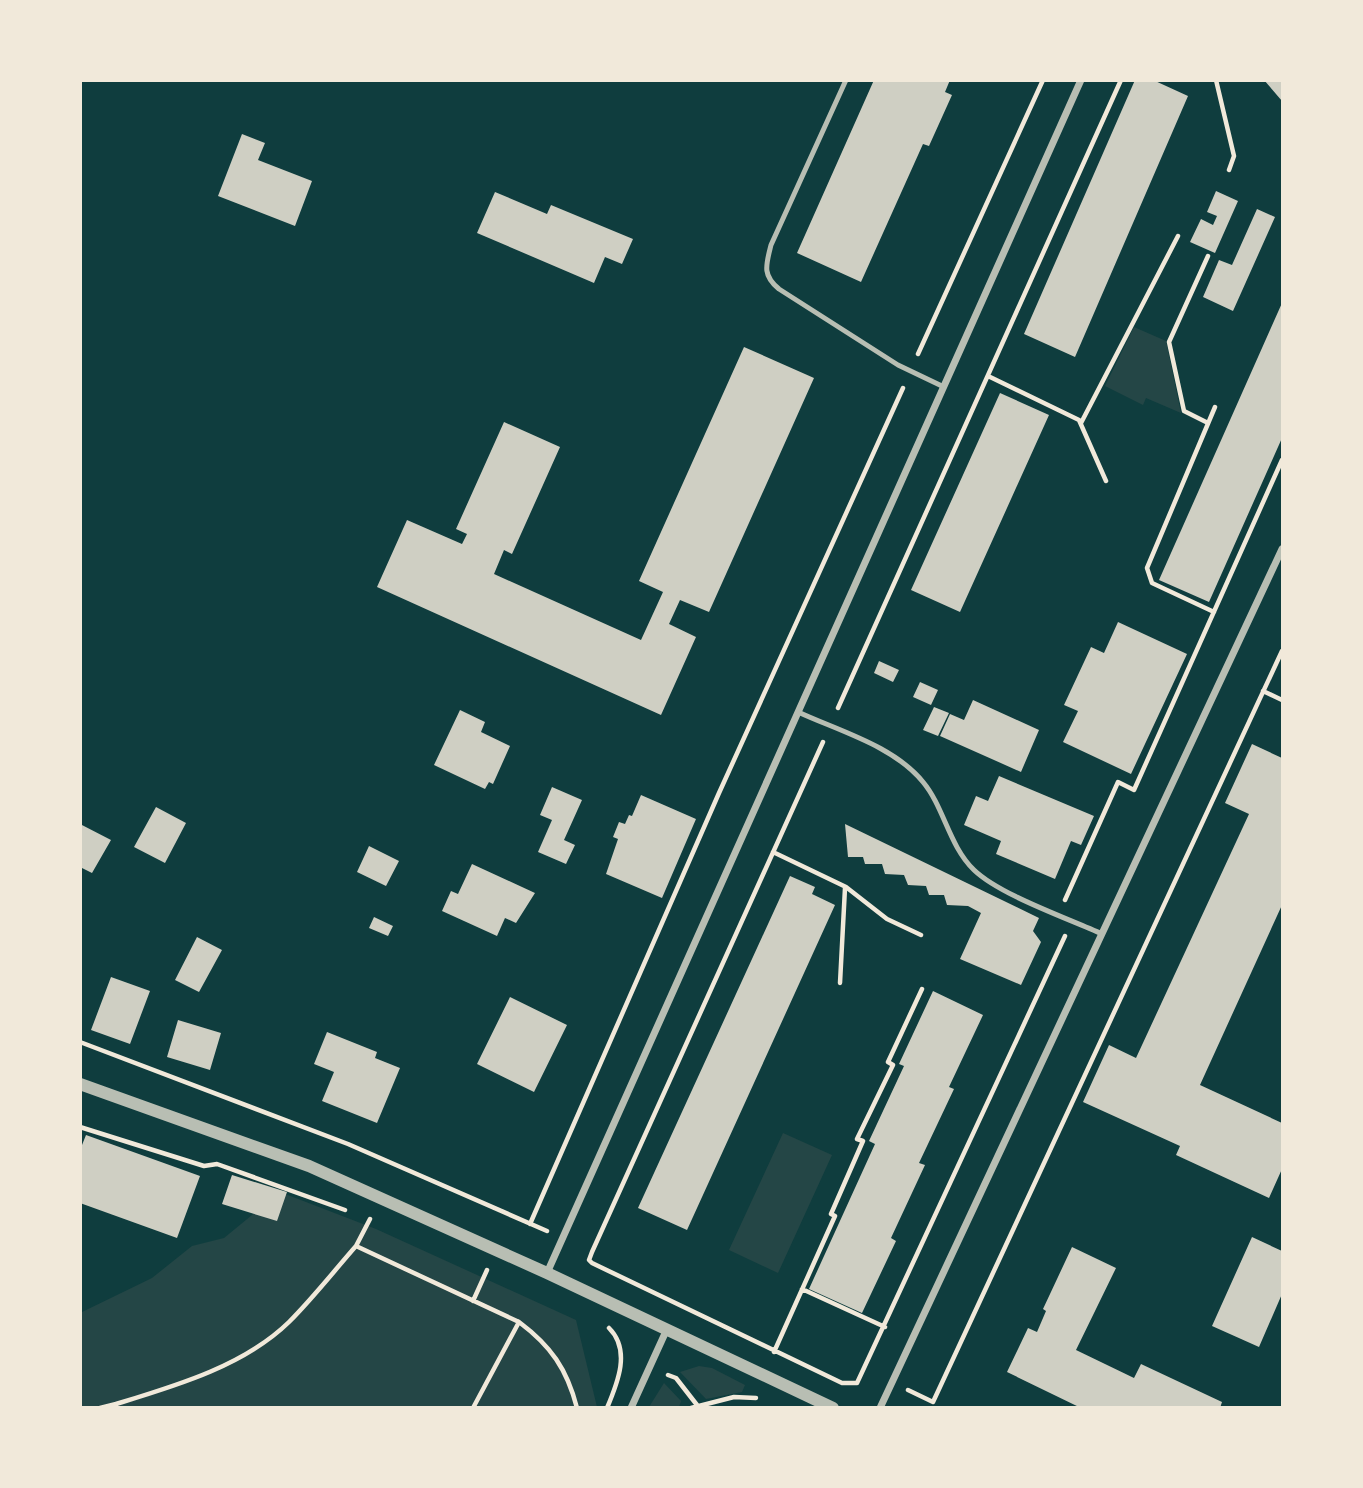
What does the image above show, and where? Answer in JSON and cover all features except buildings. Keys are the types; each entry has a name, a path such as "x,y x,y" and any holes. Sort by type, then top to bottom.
{"street":[{"path":"547,1272 1082,80"},
{"path":"880,1408 1283,549"},
{"path":"80,1084 309,1166 547,1272 833,1408"},
{"path":"631,1408 668,1328"}],"lane":[{"path":"846,80 771,245 765,270 769,281 779,289 911,370 944,387"},
{"path":"798,712 880,748 924,782 973,869 1008,891 1102,934"}],"path":[{"path":"530,1224 719,793 1043,80"},
{"path":"1072,920 857,1383 842,1383 589,1260 1121,80"},
{"path":"1216,80 1234,156 1228,170"},
{"path":"1081,423 1178,236"},
{"path":"1208,423 1184,411 1169,342 1209,256"},
{"path":"988,376 1081,423 1106,481"},
{"path":"1214,612 1153,583 1147,568 1215,407"},
{"path":"1059,914 1118,782 1134,790 1283,460"},
{"path":"865,1369 934,1405 1283,650"},
{"path":"1264,691 1283,700"},
{"path":"773,852 845,887 887,919 921,935"},
{"path":"840,983 845,887"},
{"path":"754,1397 835,1216 831,1214 863,1141 858,1139 893,1065 888,1062 922,989"},
{"path":"80,1042 348,1144 592,1252"},
{"path":"80,1127 204,1166 217,1164 381,1224"},
{"path":"110,1408 193,1378 249,1352 288,1323 356,1246 370,1219"},
{"path":"356,1246 519,1321 556,1354 570,1382 577,1408"},
{"path":"475,1265 499,1276"},
{"path":"802,1289 885,1327"},
{"path":"473,1408 519,1321"},
{"path":"606,1325 617,1337 622,1354 607,1408"},
{"path":"691,1408 734,1397 754,1397 762,1400"},
{"path":"100,1408 116,1406"}],"shaded area":[{"path":"1134,327 1166,341 1181,413 1146,398 1143,405 1105,386"},
{"path":"783,1133 832,1155 778,1273 729,1250"},
{"path":"280,1192 376,1229 576,1320 597,1407 81,1407 80,1313 152,1278 192,1246 224,1238"},
{"path":"699,1366 712,1368 745,1385 742,1392 706,1399 680,1372"},
{"path":"664,1383 681,1401 679,1407 649,1407"}]}
